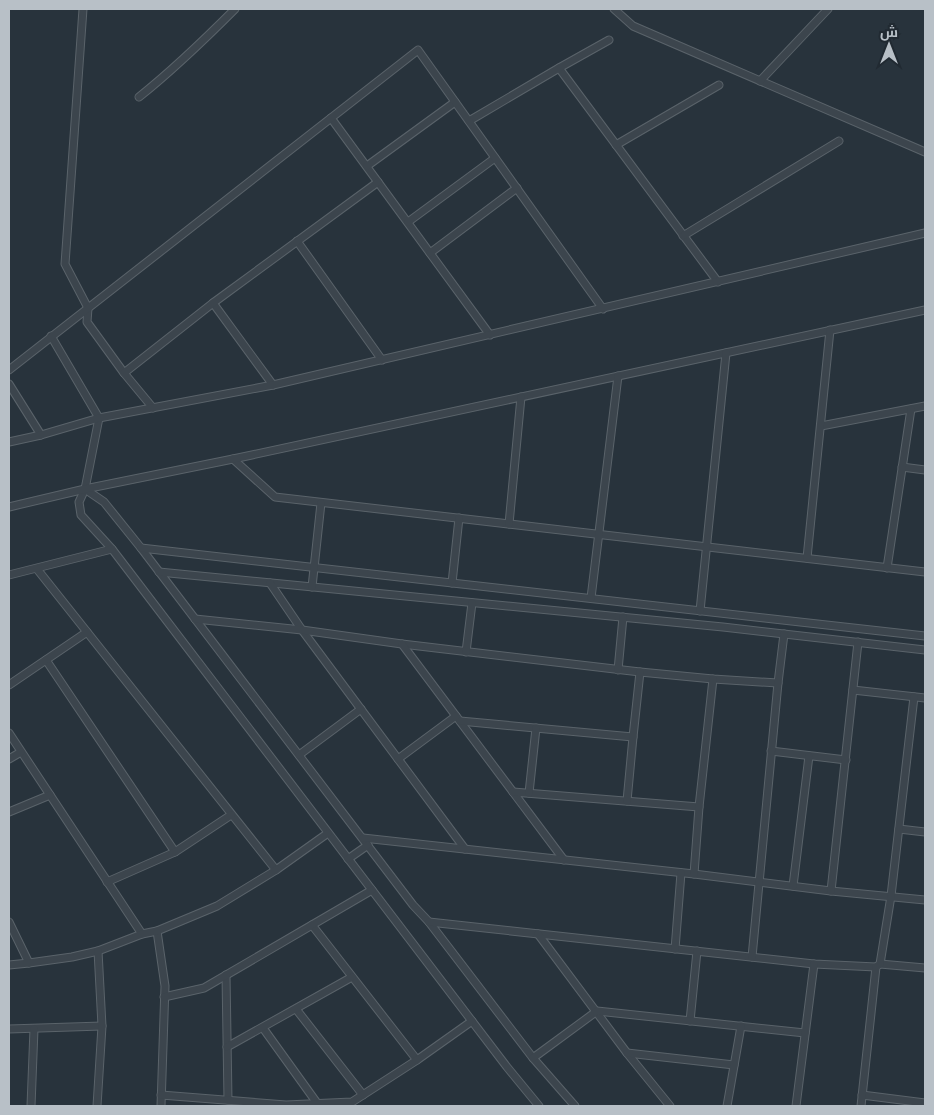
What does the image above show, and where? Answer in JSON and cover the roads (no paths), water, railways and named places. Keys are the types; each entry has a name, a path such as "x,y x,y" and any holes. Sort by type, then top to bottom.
{"street":[{"path":"83,9 65,264 88,308 87,322 124,373 153,408"},
{"path":"139,97 165,77 235,9"},
{"path":"614,9 633,26 925,152"},
{"path":"760,81 828,9"},
{"path":"468,121 609,40"},
{"path":"9,370 418,50 603,309"},
{"path":"559,68 718,282"},
{"path":"616,145 719,86"},
{"path":"367,166 455,102"},
{"path":"331,118 490,335"},
{"path":"683,236 839,142"},
{"path":"408,222 495,158"},
{"path":"124,373 213,303 378,182"},
{"path":"430,253 517,188"},
{"path":"9,442 99,418 273,385 925,234"},
{"path":"297,241 382,360"},
{"path":"213,303 273,385"},
{"path":"9,507 85,489 233,460 925,310"},
{"path":"808,558 830,330"},
{"path":"51,336 99,418 85,489 79,502 81,515 112,549 539,1106"},
{"path":"700,610 726,353"},
{"path":"591,598 618,376"},
{"path":"9,384 41,435"},
{"path":"509,524 521,397"},
{"path":"821,426 925,406"},
{"path":"887,568 911,409"},
{"path":"233,460 276,498 925,572"},
{"path":"902,467 925,470"},
{"path":"85,489 104,502 141,548 414,905 533,1058 575,1106"},
{"path":"312,587 321,503"},
{"path":"452,583 459,518"},
{"path":"141,548 925,636"},
{"path":"9,575 112,549"},
{"path":"37,568 276,870"},
{"path":"159,572 623,617 925,650"},
{"path":"270,583 302,630 465,849"},
{"path":"466,652 472,603"},
{"path":"618,670 623,617"},
{"path":"195,619 302,630 618,670 778,683"},
{"path":"9,685 87,632"},
{"path":"752,957 784,634"},
{"path":"831,891 858,642"},
{"path":"402,644 564,860"},
{"path":"46,660 175,852"},
{"path":"627,801 640,672"},
{"path":"694,874 713,679"},
{"path":"853,690 925,698"},
{"path":"861,1106 878,965 891,896 914,697"},
{"path":"299,755 361,709"},
{"path":"398,759 458,718 632,737"},
{"path":"530,793 536,728"},
{"path":"9,733 142,934"},
{"path":"771,751 846,760"},
{"path":"9,758 21,752"},
{"path":"793,886 809,756"},
{"path":"513,792 700,807"},
{"path":"9,812 50,795"},
{"path":"107,882 175,852 231,814"},
{"path":"899,828 925,832"},
{"path":"9,965 72,957 98,951 217,906 276,870 328,832"},
{"path":"362,838 925,900"},
{"path":"348,859 368,845"},
{"path":"676,949 680,873"},
{"path":"164,997 204,988 372,890"},
{"path":"9,922 29,963"},
{"path":"429,922 814,964 925,968"},
{"path":"312,925 416,1060"},
{"path":"157,930 165,986 161,1106"},
{"path":"538,934 627,1053 670,1106"},
{"path":"97,1106 102,1026 98,951"},
{"path":"690,1021 697,951"},
{"path":"796,1106 814,964"},
{"path":"226,975 228,1100"},
{"path":"227,1047 352,977"},
{"path":"296,1009 363,1095"},
{"path":"533,1058 597,1011 805,1033"},
{"path":"161,1095 286,1105 352,1102 472,1021"},
{"path":"9,1029 102,1026"},
{"path":"727,1106 740,1026"},
{"path":"263,1028 316,1103"},
{"path":"31,1106 34,1029"},
{"path":"627,1053 734,1065"},
{"path":"862,1095 925,1103"}]}
